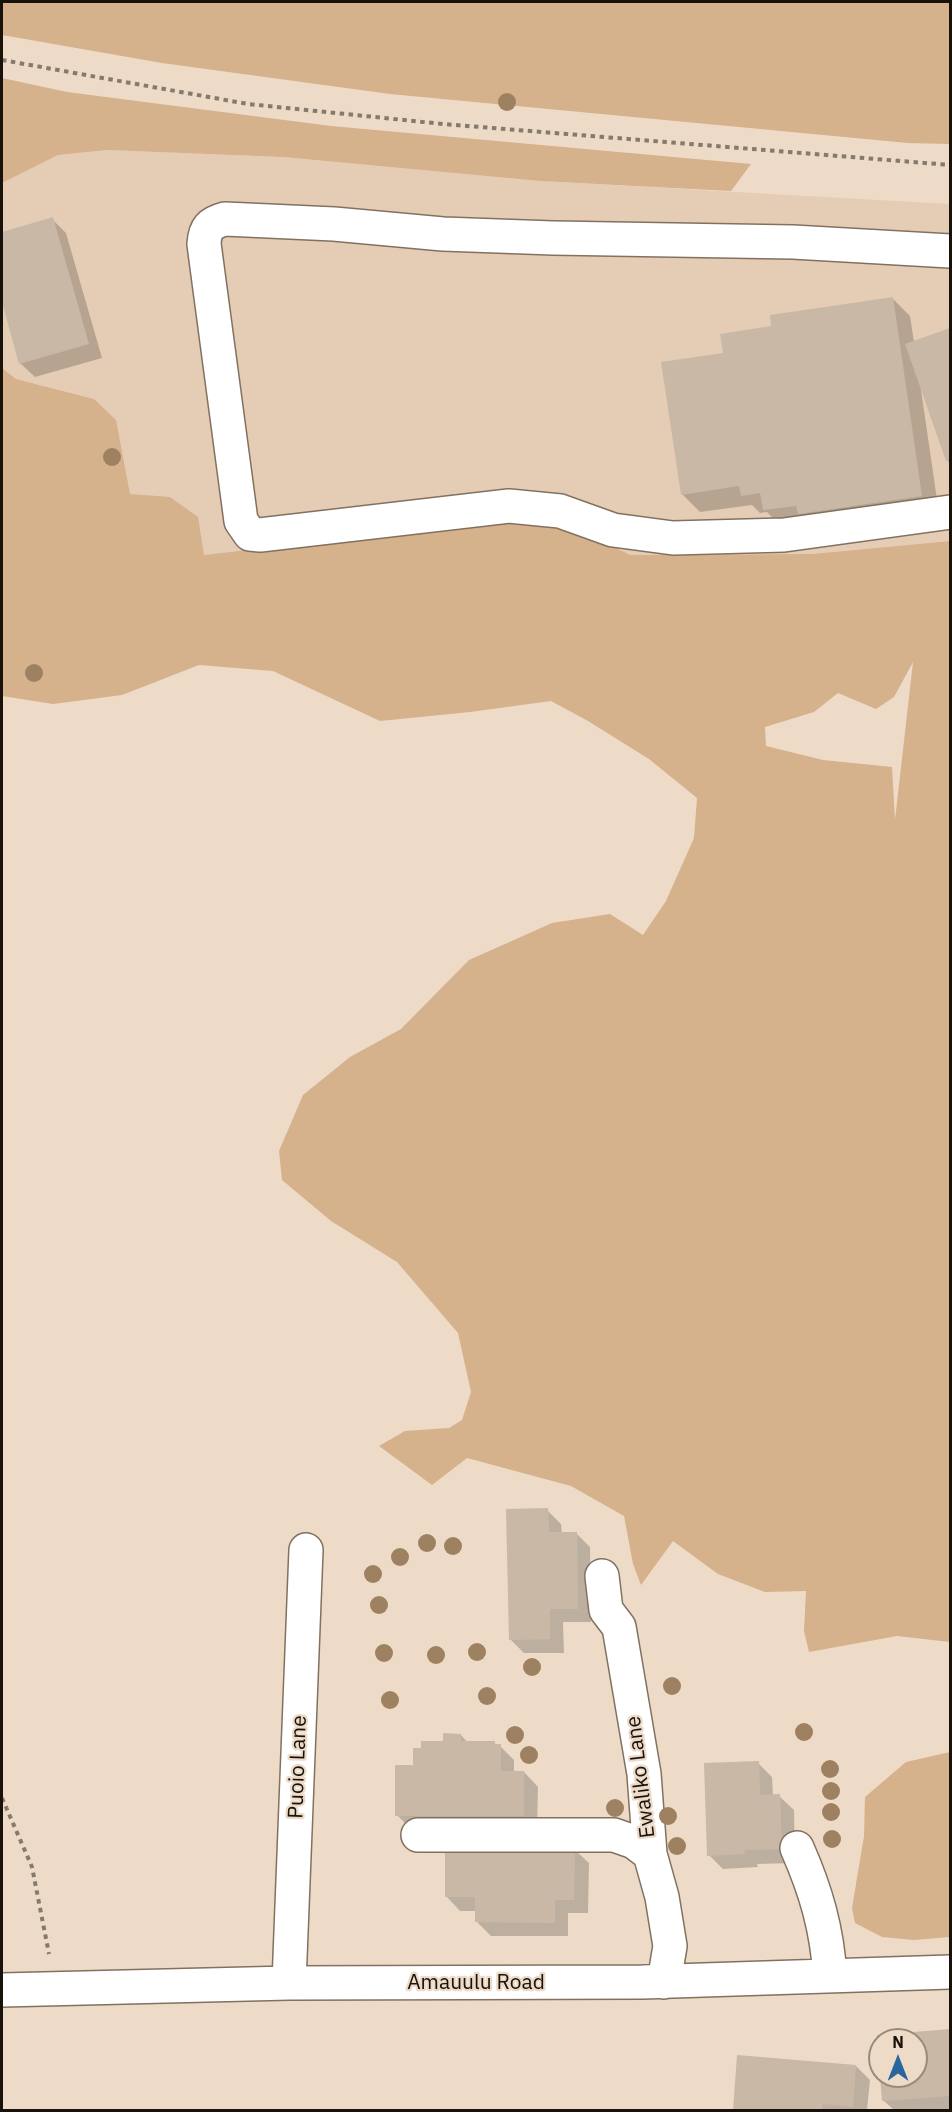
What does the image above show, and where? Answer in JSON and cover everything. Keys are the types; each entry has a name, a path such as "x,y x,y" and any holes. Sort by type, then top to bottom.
{"street":[{"path":"951,251 793,242 444,234 334,224 225,219 215,221 207,227 204,234 241,521 250,534 260,535 509,506 560,512 613,530 673,538 784,535 951,512"},
{"name":"Puoio Lane","path":"289,1983 306,1550"},
{"name":"Ewaliko Lane","path":"602,1576 606,1610 619,1627 644,1774 650,1854 662,1897 670,1946 664,1982"},
{"path":"418,1835 614,1835 634,1842 650,1854"},
{"path":"797,1848 813,1886 824,1924 830,1976"},
{"name":"Amauulu Road","path":"2,1990 289,1983 664,1982 951,1972"}],"path":[{"path":"2,60 248,104 454,125 951,165"},
{"path":"2,1798 32,1867 55,1988"}],"shaded area":[{"path":"2,2 950,2 950,144 908,143 390,94 162,63 2,35"},
{"path":"2,78 67,92 331,126 751,164 731,191 540,181 283,157 107,150 58,155 2,183"},
{"path":"107,150 283,157 540,181 950,204 950,541 812,554 630,555 566,523 415,530 204,555 170,498 130,494 94,399 16,379 2,368 2,183 58,155"},
{"path":"2,368 16,379 94,399 116,420 130,494 170,497 198,517 204,555 487,522 566,523 630,555 812,554 950,541 950,1642 897,1636 809,1652 804,1631 806,1591 765,1592 718,1574 673,1541 641,1585 633,1564 624,1516 571,1486 467,1458 432,1485 379,1446 405,1431 449,1428 462,1420 471,1392 458,1333 397,1262 331,1221 282,1180 279,1151 303,1095 350,1057 401,1029 469,960 552,923 610,914 643,935 666,901 694,838 697,798 649,759 551,701 380,721 273,671 199,665 122,695 53,704 2,696","holes":["913,662 895,820 892,767 823,760 766,746 765,727 814,712 838,693 876,709 894,697"]},
{"path":"950,1752 950,1937 914,1940 882,1937 855,1923 852,1908 864,1836 865,1797 906,1762"}],"building":[{"path":"53,217 89,344 19,364 2,302 2,232"},
{"path":"893,297 922,496 798,514 796,506 763,510 760,493 741,496 739,486 681,495 661,362 723,353 720,334 771,326 770,315"},
{"path":"950,328 950,459 946,461 905,344"},
{"path":"548,1508 549,1532 577,1532 578,1609 550,1609 550,1639 509,1640 506,1509"},
{"path":"443,1733 461,1734 461,1741 495,1741 495,1744 501,1744 501,1771 524,1771 524,1816 395,1816 395,1765 413,1765 413,1748 421,1748 421,1741 443,1741"},
{"path":"759,1761 760,1795 780,1794 782,1849 744,1850 745,1854 707,1856 704,1763"},
{"path":"445,1847 575,1847 574,1900 555,1900 555,1923 475,1922 475,1897 445,1897"},
{"path":"950,2029 950,2096 882,2101 881,2088 928,2088 928,2031"},
{"path":"737,2055 856,2065 853,2107 823,2104 822,2110 733,2110"}]}
